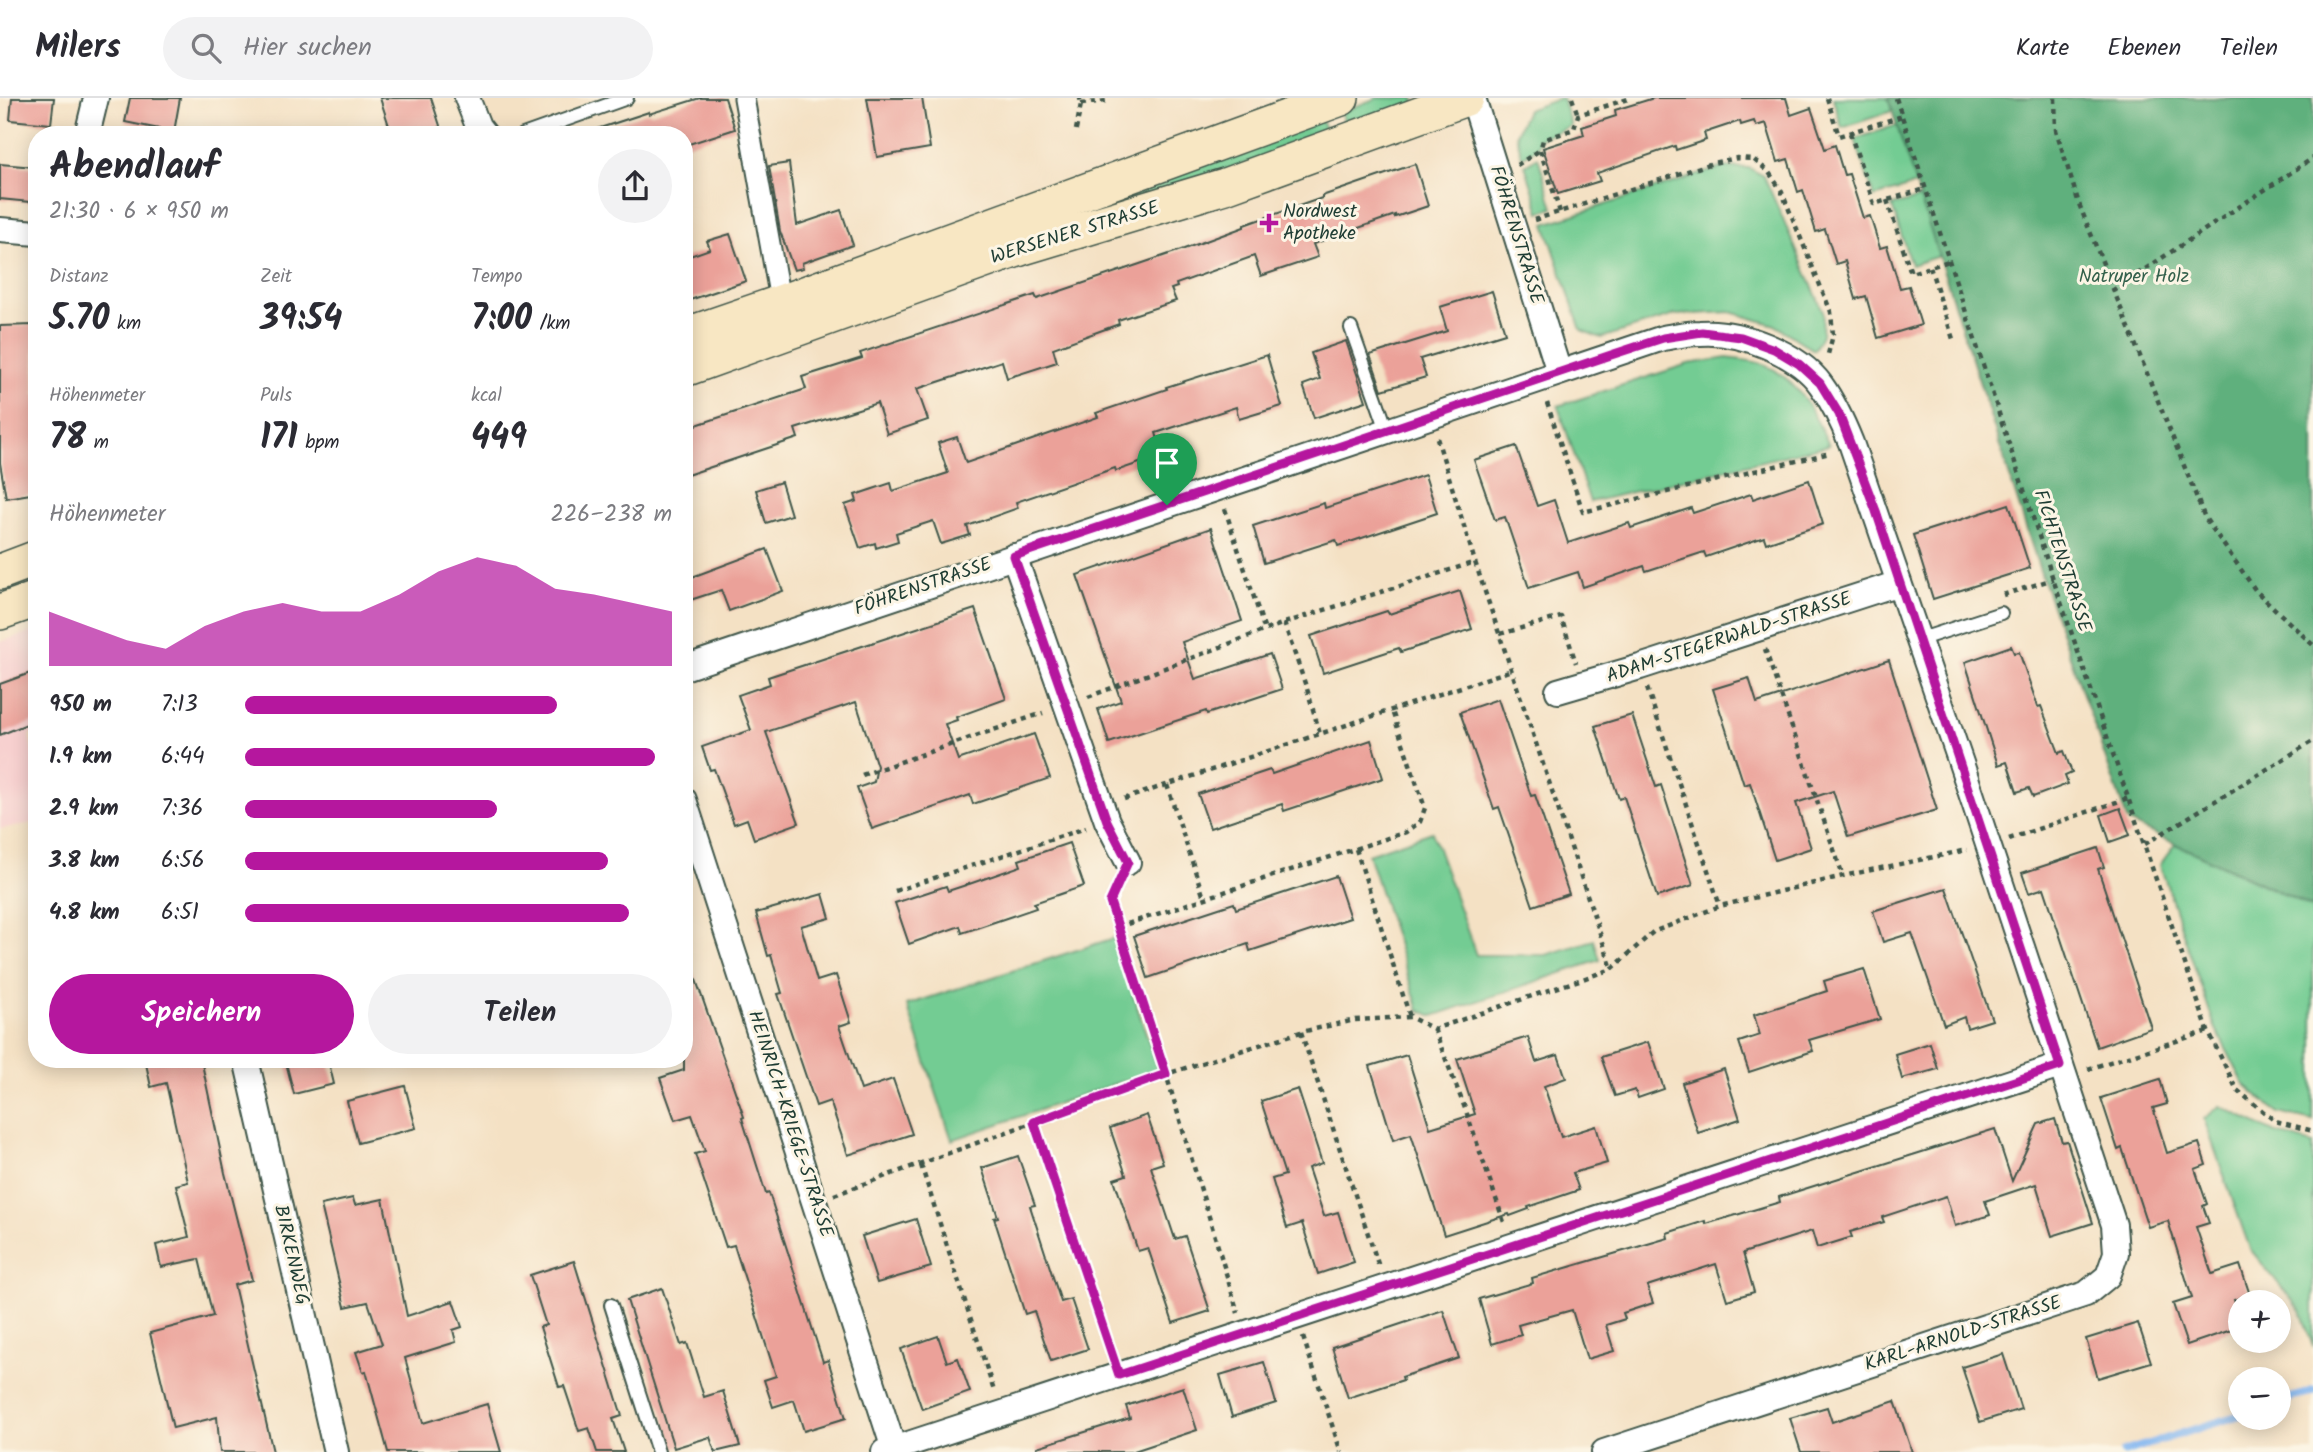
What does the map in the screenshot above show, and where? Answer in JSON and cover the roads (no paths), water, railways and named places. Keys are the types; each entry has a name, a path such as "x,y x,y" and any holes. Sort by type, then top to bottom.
{"main road":[{"name":"WERSENER STRASSE","path":"693,364 784,318 1340,98"},
{"name":"WERSENER STRASSE","path":"693,334 784,318 1225,186 1466,98"},
{"path":"0,572 28,561"},
{"path":"0,612 28,602"}],"street":[{"path":"89,126 96,98"},
{"path":"467,98 478,126"},
{"path":"744,98 784,318"},
{"name":"FÖHRENSTRASSE","path":"1473,98 1513,227 1549,375"},
{"path":"0,230 28,232"},
{"name":"FÖHRENSTRASSE","path":"693,665 1663,338 1702,332 1741,337 1774,349 1799,364 1820,383 1839,414 1899,583 2062,1072"},
{"path":"1014,556 1105,814 1128,862"},
{"name":"ADAM-STEGERWALD-STRASSE","path":"1558,691 1899,583"},
{"name":"HEINRICH-KRIEGE-STRASSE","path":"693,827 814,1202 889,1450"},
{"name":"BIRKENWEG","path":"248,1068 336,1452"},
{"path":"889,1450 1512,1246 2062,1072"},
{"name":"KARL-ARNOLD-STRASSE","path":"1604,1452 2085,1294 2108,1276 2116,1253 2113,1225 2062,1072"}],"lane":[{"path":"548,126 627,98"},
{"path":"1351,328 1387,430"},
{"path":"1917,640 2001,613"},
{"path":"611,1305 658,1452"}],"waterway":[{"path":"2291,1398 2313,1391"},
{"path":"2123,1452 2228,1419"}],"place":[{"name":"Nordwest Apotheke","path":"1269,223"}],"park label":[{"name":"Natruper Holz","path":"2134,277"}]}
